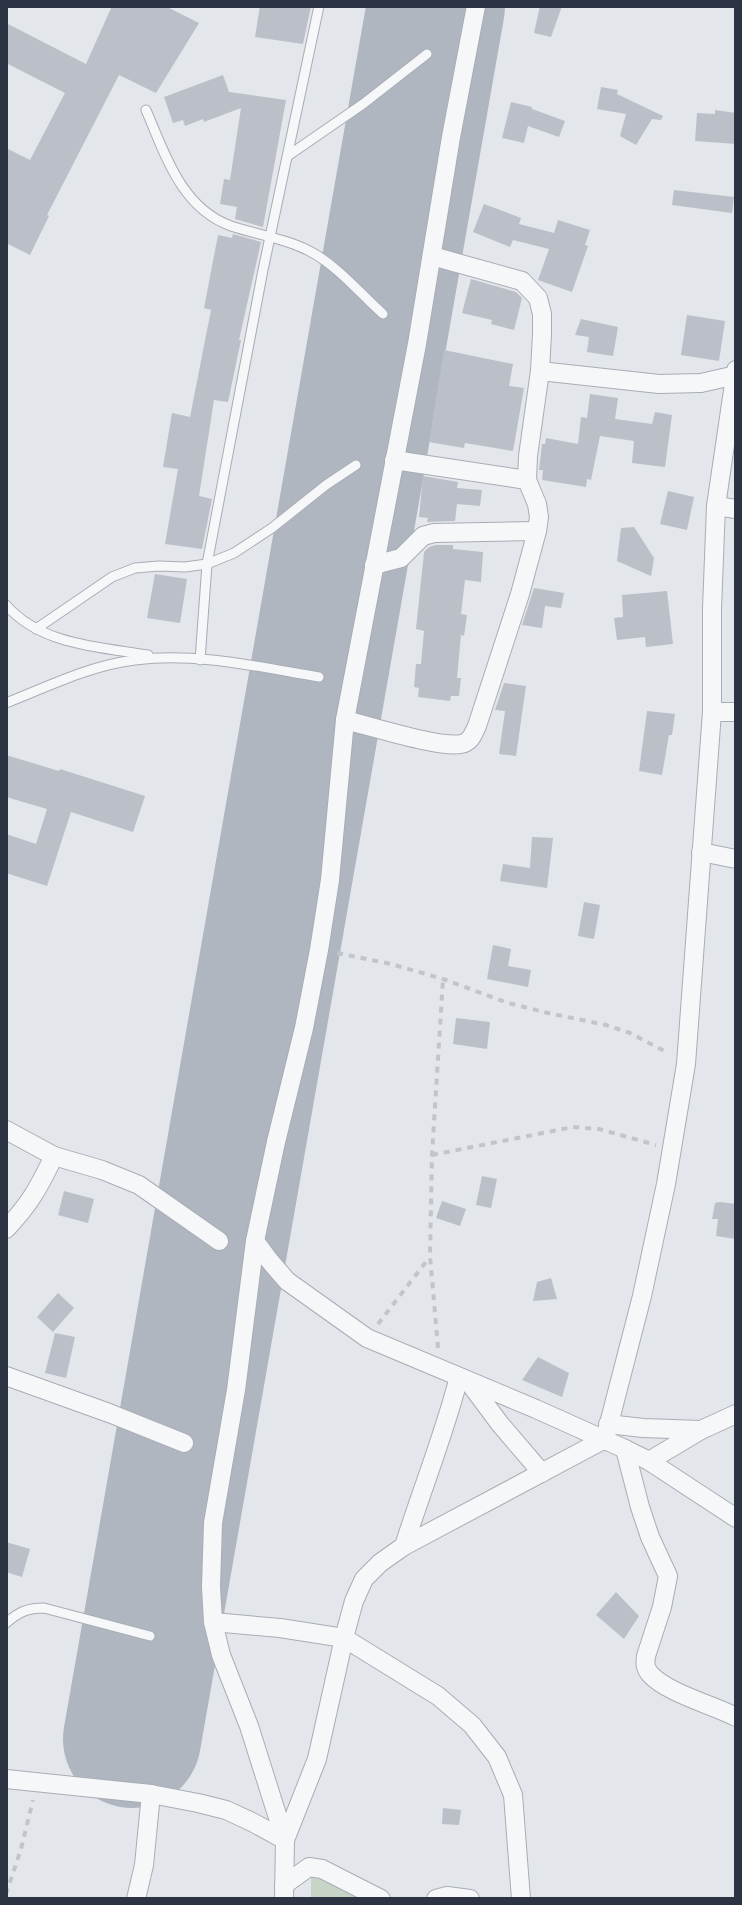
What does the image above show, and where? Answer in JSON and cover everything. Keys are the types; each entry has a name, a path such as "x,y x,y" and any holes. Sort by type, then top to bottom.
{"street":[{"path":"284,1892 285,1847 249,1726 221,1655 213,1622 213,1523 236,1390 255,1241 319,950 330,880 345,720 476,6"},
{"path":"345,720 450,744 462,744 471,739 508,633 537,531 537,504 527,480 540,371 542,314 538,298 522,281 432,256"},
{"path":"540,371 659,384 701,383 736,374 716,506 712,712 686,1064 642,1296 606,1432"},
{"path":"394,460 527,480"},
{"path":"716,506 736,509"},
{"path":"374,565 401,558 423,536 434,533 537,531"},
{"path":"712,712 736,712"},
{"path":"701,852 736,859"},
{"path":"6,1130 54,1156 139,1185 219,1241"},
{"path":"6,1229 25,1210 54,1156"},
{"path":"255,1241 287,1281 367,1338 464,1379 606,1432 625,1449 649,1461 736,1518"},
{"path":"6,1376 184,1443"},
{"path":"464,1379 542,1473"},
{"path":"404,1546 421,1490 464,1379"},
{"path":"649,1461 701,1430 736,1414"},
{"path":"285,1847 317,1759 344,1638 354,1601 364,1579 404,1546 542,1473 606,1432 643,1428 701,1430"},
{"path":"625,1449 645,1522 668,1576 662,1607 646,1656 648,1672 693,1700 736,1717"},
{"path":"213,1622 344,1638 438,1696 472,1725 497,1757 513,1795 521,1899"},
{"path":"6,1779 151,1794 226,1810 252,1822 309,1867 322,1869 381,1899"},
{"path":"136,1899 144,1865 151,1794"},
{"path":"284,1892 309,1867"},
{"path":"436,1899 447,1896 470,1899"}],"lane":[{"path":"200,660 207,564 270,236 319,6"},
{"path":"289,155 363,104 427,54"},
{"path":"146,110 172,169 188,195 206,214 229,225 301,247 325,260 383,314"},
{"path":"36,629 112,577 135,568 207,564 234,553 356,465"},
{"path":"6,605 16,617 61,640 163,658"},
{"path":"6,703 92,670 133,660 223,661 319,677"},
{"path":"6,1623 18,1612 44,1608 150,1636"}],"path":[{"path":"319,950 391,964 508,1003 606,1025 630,1033 686,1064"},
{"path":"439,1369 430,1256 432,1155 443,979"},
{"path":"432,1155 573,1127 599,1129 672,1150"},
{"path":"367,1338 430,1256"},
{"path":"6,1894 21,1849 37,1782"}],"shaded area":[{"path":"407,6 447,6 137,1782 94,1771"}],"green space":[{"path":"311,1873 363,1899 311,1899"}],"building":[{"path":"112,6 165,6 199,23 156,93 119,75 47,215 30,255 6,243 6,148 30,160 65,93 6,63 6,23 86,64"},
{"path":"260,6 311,6 303,44 255,37"},
{"path":"540,6 562,6 551,37 534,33"},
{"path":"223,75 229,92 286,100 263,227 235,219 237,207 220,204 224,179 230,180 241,108 185,126 183,120 173,123 164,97"},
{"path":"601,87 618,90 617,94 663,116 661,120 652,119 636,145 620,136 626,114 597,109"},
{"path":"511,102 565,121 559,137 528,126 524,143 502,138"},
{"path":"715,110 736,113 736,144 695,141 697,113 715,114"},
{"path":"674,190 734,197 732,213 672,205"},
{"path":"484,204 521,218 519,224 554,233 558,220 590,230 585,245 588,246 572,292 538,280 549,249 513,240 510,247 473,232"},
{"path":"233,234 261,242 228,402 214,400 199,496 212,499 202,549 165,544 178,469 163,467 172,413 190,417 211,310 204,308 218,235 232,238"},
{"path":"471,279 516,292 522,298 514,330 491,324 492,320 462,313"},
{"path":"687,315 725,321 719,361 681,355"},
{"path":"581,319 618,327 613,356 587,352 589,337 575,335"},
{"path":"444,350 513,364 509,386 524,388 513,451 465,443 464,448 429,442"},
{"path":"590,394 618,398 615,419 652,424 655,412 672,415 665,467 632,463 634,441 600,436 591,480 587,479 586,487 542,480 543,470 539,470 542,444 545,444 546,438 578,444 581,417 587,418"},
{"path":"423,476 458,482 457,488 482,490 480,506 457,504 455,521 427,522 428,518 419,517"},
{"path":"668,491 694,497 687,530 660,524"},
{"path":"634,527 654,558 651,576 617,561 621,528"},
{"path":"436,545 453,545 453,549 483,552 481,582 465,580 461,614 467,615 464,636 461,635 457,678 461,678 459,696 451,696 450,701 418,697 419,688 414,687 416,664 421,664 424,631 416,629 424,552"},
{"path":"155,574 187,579 180,623 147,618"},
{"path":"534,588 564,593 561,608 545,606 542,628 522,625"},
{"path":"667,591 673,644 646,647 645,637 617,640 614,618 623,617 622,595"},
{"path":"504,683 526,686 516,756 499,754 505,711 495,710"},
{"path":"647,711 675,714 662,775 639,771"},
{"path":"6,755 145,796 133,832 71,812 47,886 6,873 6,834 36,844 47,809 6,797"},
{"path":"532,837 553,838 547,888 500,881 503,864 530,868"},
{"path":"584,902 600,905 594,939 578,936"},
{"path":"493,945 511,949 508,966 531,970 528,987 487,979"},
{"path":"456,1018 490,1022 487,1049 453,1044"},
{"path":"482,1176 497,1179 491,1208 476,1205"},
{"path":"64,1191 94,1199 88,1223 58,1215"},
{"path":"442,1201 466,1209 460,1226 436,1218"},
{"path":"715,1203 736,1204 736,1239 716,1236 718,1219 712,1219"},
{"path":"551,1278 557,1299 533,1301 537,1282"},
{"path":"58,1293 74,1308 53,1332 37,1317"},
{"path":"55,1333 75,1337 66,1378 45,1373"},
{"path":"538,1357 569,1373 562,1397 522,1380"},
{"path":"6,1542 30,1549 22,1577 6,1572"},
{"path":"616,1592 639,1616 624,1639 596,1615"},
{"path":"443,1808 461,1810 459,1825 442,1824"}],"runway":[{"path":"132,1739 436,6"}]}
